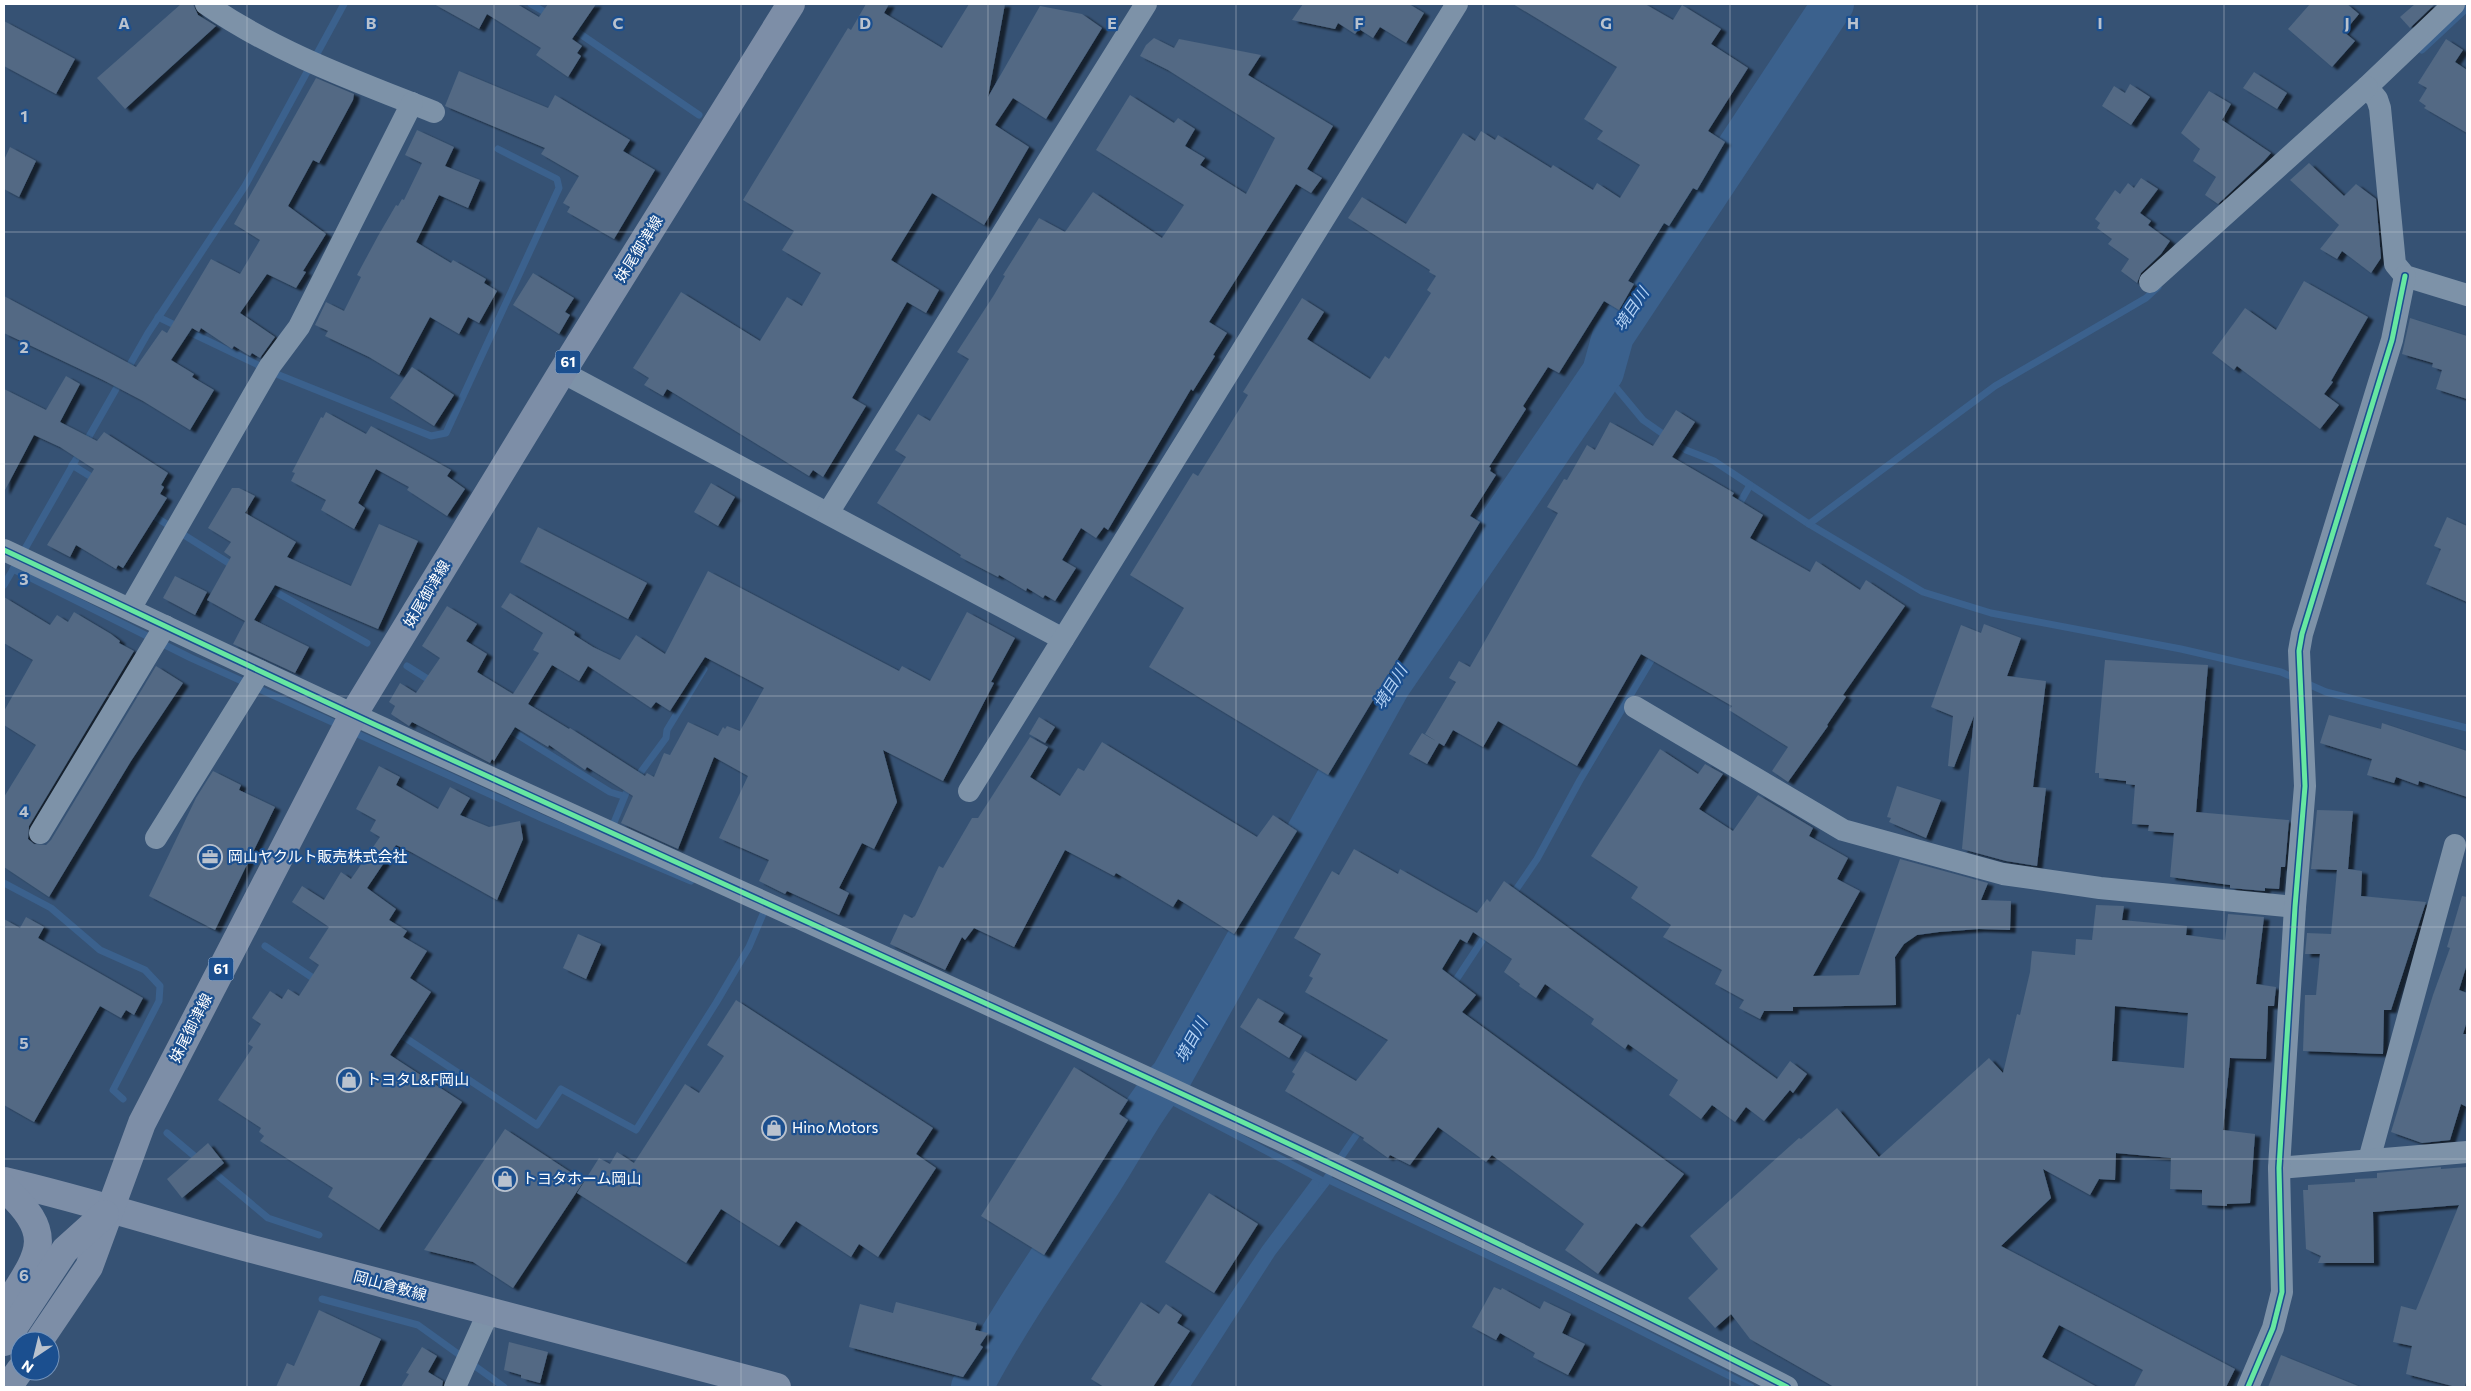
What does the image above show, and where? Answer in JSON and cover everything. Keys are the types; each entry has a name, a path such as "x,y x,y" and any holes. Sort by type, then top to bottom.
{"main road":[{"name":"妹尾御津線","path":"46,1331 88,1266 142,1123 348,724 562,372 792,4"},
{"name":"岡山倉敷線","path":"4,1181 55,1193 488,1313 777,1387"},
{"path":"4,1188 30,1213 36,1229 38,1251 33,1263 4,1310"},
{"name":"妹尾御津線","path":"4,1342 65,1250 109,1209"}],"street":[{"path":"206,4 228,19 313,63 434,112"},
{"path":"828,513 1146,4"},
{"path":"969,791 1457,4"},
{"path":"2150,282 2372,93 2454,4"},
{"path":"2372,93 2380,108 2395,264 2405,276 2467,295"},
{"path":"130,609 177,531 267,370 299,327 412,103"},
{"path":"2248,1387 2273,1328 2282,1292 2279,1168 2295,907 2305,786 2300,667 2302,634 2392,340 2405,276"},
{"path":"562,372 1063,639"},
{"path":"14,554 130,609 158,637 253,682 844,937 1602,1292 1787,1387"},
{"path":"40,833 158,637"},
{"path":"156,838 253,682"},
{"path":"1634,707 1843,830 2003,874 2100,888 2295,907"},
{"path":"2369,1160 2455,845"},
{"path":"2279,1168 2467,1152"},
{"path":"464,1369 488,1313"}],"water":[{"path":"1314,1177 1324,1182 1327,1179 1332,1181 1275,1255 1190,1387 1168,1387 1262,1247"}],"building":[{"path":"181,4 193,4 198,15 216,26 125,109 97,78"},
{"path":"434,4 517,4 539,17 548,4 596,4 572,39 582,46 577,53 581,56 568,77 536,55 541,48 487,14 479,29"},
{"path":"866,4 889,4 884,13 942,48 969,4 1005,4 988,97 1040,6 1082,14 1102,28 1046,119 1013,98 995,125 1029,147 984,225 932,193 891,260 939,290 926,313 907,302 852,398 866,406 823,477 813,470 809,476 667,389 663,396 644,385 649,378 633,368 681,292 760,341 787,297 802,306 821,273 782,250 794,231 743,200 848,28 851,30"},
{"path":"1303,4 1409,4 1424,13 1406,43 1380,27 1373,38 1359,29 1355,34 1338,23 1335,29 1292,20"},
{"path":"1513,4 1645,4 1673,20 1682,5 1721,29 1711,44 1748,68 1708,131 1725,142 1697,190 1693,188 1669,226 1664,223 1628,281 1634,284 1619,310 1604,301 1559,373 1548,367 1523,406 1526,409 1489,467 1491,468 1490,471 1496,475 1470,516 1480,522 1328,775 1149,667 1184,608 1130,575 1193,473 1198,476 1223,436 1248,395 1243,392 1302,298 1324,312 1307,339 1370,379 1385,356 1389,359 1431,293 1427,290 1436,276 1429,272 1430,270 1348,218 1362,197 1406,224 1463,133 1475,141 1481,131 1495,140 1498,135 1551,168 1553,165 1593,190 1597,183 1620,198 1640,165 1597,139 1603,131 1584,119 1617,67"},
{"path":"2310,4 2347,4 2359,14 2344,32 2355,41 2332,67 2288,29"},
{"path":"2415,4 2435,4 2410,28 2400,17"},
{"path":"4,21 75,59 56,94 4,66"},
{"path":"1154,38 1174,48 1179,39 1261,55 1248,75 1333,126 1307,169 1322,178 1311,193 1296,184 1209,322 1227,333 1213,355 1215,356 1193,391 1191,389 1108,530 1104,527 1096,538 1081,528 1062,560 1076,568 1055,601 1045,595 1043,598 1027,588 1026,591 999,575 998,577 960,557 961,555 877,503 906,457 895,450 918,414 930,421 969,359 957,352 994,295 1005,276 1003,275 1039,218 1065,232 1093,192 1162,238 1184,205 1096,150 1130,95 1174,123 1178,118 1195,129 1185,146 1205,158 1200,165 1246,194 1275,138 1168,70 1140,56 1146,45"},
{"path":"2446,39 2463,50 2455,62 2467,70 2467,133 2424,108 2426,106 2419,101 2427,88 2418,83"},
{"path":"459,71 548,108 555,95 630,140 623,151 655,170 614,239 567,212 570,207 563,203 579,176 541,154 545,148 445,106"},
{"path":"2254,72 2287,93 2277,109 2243,88"},
{"path":"316,78 354,94 353,100 319,163 313,160 288,206 326,234 303,271 306,272 296,288 267,274 240,313 275,337 260,358 252,353 250,356 234,346 232,349 201,328 199,332 192,328 171,360 194,374 192,377 214,390 190,430 143,401 103,380 4,333 4,296 136,367 162,330 167,333 211,259 240,274 260,240 234,224"},
{"path":"2130,84 2150,97 2131,125 2102,106 2114,86 2125,93"},
{"path":"2209,91 2231,104 2222,120 2271,153 2218,204 2205,195 2216,177 2193,161 2200,149 2181,133"},
{"path":"417,130 454,147 445,166 480,180 468,208 439,195 416,242 451,263 453,260 486,279 484,283 497,291 479,323 468,317 459,334 430,317 399,375 369,357 325,336 328,331 315,325 326,302 344,311 361,277 357,275 378,236 396,205 398,206 402,199 404,200 422,163 405,155"},
{"path":"10,147 36,161 19,197 4,189 4,160"},
{"path":"2309,163 2344,196 2356,184 2376,199 2381,258 2371,273 2342,251 2337,259 2320,249 2339,225 2290,180"},
{"path":"2141,178 2158,189 2140,213 2151,221 2148,225 2170,241 2161,254 2141,273 2137,283 2121,271 2129,259 2108,244 2112,239 2097,228 2100,223 2095,219 2115,190 2120,194 2128,183 2134,188"},
{"path":"533,273 574,298 565,312 570,315 559,334 513,305"},
{"path":"2304,281 2368,317 2331,381 2333,382 2324,394 2339,405 2320,429 2237,366 2234,370 2212,353 2245,308 2276,330"},
{"path":"2410,318 2467,336 2467,399 2436,389 2442,370 2432,367 2433,363 2402,354"},
{"path":"412,367 454,395 434,426 390,398"},
{"path":"66,376 80,384 60,422 97,441 104,432 168,473 161,485 164,487 160,494 167,498 123,568 118,565 116,569 76,545 70,557 47,545 94,469 60,447 34,435 4,492 4,389 46,410"},
{"path":"1676,410 1695,422 1672,457 1734,493 1732,496 1763,515 1750,538 1810,572 1816,561 1860,590 1866,580 1905,606 1843,695 1846,697 1828,726 1788,782 1772,771 1788,747 1729,710 1732,706 1641,654 1577,766 1498,721 1483,747 1453,730 1444,746 1439,743 1427,764 1409,754 1422,733 1436,741 1425,734 1456,682 1449,678 1459,661 1470,667 1558,513 1547,507 1564,479 1567,480 1587,445 1595,450 1610,422 1653,446"},
{"path":"326,412 366,434 371,426 451,470 447,476 465,489 447,516 407,490 409,487 376,469 358,503 365,508 354,529 321,510 326,500 291,481 295,473 292,472 321,417 323,418"},
{"path":"711,483 735,497 718,526 694,512"},
{"path":"232,488 239,488 255,496 245,513 296,542 287,557 351,586 379,524 418,541 378,629 275,585 254,620 309,647 295,673 233,644 245,621 207,600 231,557 224,552 231,542 208,528"},
{"path":"2447,517 2467,526 2467,602 2426,584 2441,549 2434,546"},
{"path":"538,527 647,583 628,619 520,562"},
{"path":"708,571 899,671 902,666 930,681 967,612 1015,638 991,682 994,683 943,781 883,750 897,802 874,849 862,843 839,888 849,893 839,915 787,891 785,894 759,881 769,860 719,838 748,776 714,757 678,849 621,823 633,796 587,767 585,770 549,745 548,747 515,727 494,761 492,759 490,763 412,722 409,726 391,714 395,706 389,702 400,683 416,693 440,658 422,646 447,606 477,624 466,641 487,654 477,672 513,694 539,653 533,650 543,633 501,607 510,593 575,632 574,635 593,647 620,660 636,635 665,654","holes":["705,657 764,688 740,731 727,726 725,729 723,727 718,736 688,722 670,755 664,753 654,777 647,773 645,776 570,728 528,704 552,665 579,681 588,666 651,708 656,702 670,711"]},
{"path":"175,576 207,592 195,615 163,598"},
{"path":"4,597 50,625 57,615 68,622 74,612 111,634 120,641 119,643 134,651 29,826 28,839 34,844 46,845 51,840 156,666 183,683 131,761 49,897 4,867 4,797 36,745 4,725 4,711 33,660 4,643"},
{"path":"1984,624 2021,638 2007,676 2046,681 2033,787 2046,788 2037,866 2006,861 1962,849 1974,716 1954,767 1948,766 1953,716 1931,707 1961,625 1981,633"},
{"path":"2105,660 2208,665 2196,812 2289,820 2285,867 2281,867 2279,889 2265,888 2265,891 2230,888 2230,885 2170,877 2174,833 2148,831 2149,825 2132,824 2135,785 2126,784 2126,781 2099,778 2099,773 2095,773"},
{"path":"2329,715 2381,729 2382,723 2467,751 2467,797 2419,781 2418,785 2396,777 2394,783 2367,775 2372,759 2320,743"},
{"path":"1039,717 1055,727 1045,743 1029,734"},
{"path":"1030,737 1048,747 1030,777 1060,796 1078,768 1084,771 1102,742 1257,837 1273,815 1297,831 1234,934 1178,899 1173,907 1116,873 1114,876 1065,850 1014,947 974,928 965,940 962,937 945,970 890,944 904,914 912,918 915,916 939,866 943,868 972,818 978,818"},
{"path":"1660,749 1698,774 1705,764 1723,774 1699,809 1733,831 1758,795 1813,828 1809,836 1848,858 1837,879 1860,891 1813,976 1859,975 1900,859 1988,883 1981,900 2011,901 2010,930 1979,929 1917,935 1904,944 1895,957 1896,1005 1793,1007 1793,1011 1764,1011 1760,1019 1739,1008 1744,1000 1715,984 1722,970 1663,937 1671,925 1631,898 1638,887 1591,856"},
{"path":"379,766 400,777 396,785 438,809 450,787 470,798 460,815 489,827 520,821 523,839 497,900 396,845 367,888 396,909 389,920 407,931 403,937 427,951 410,978 431,992 390,1055 462,1102 379,1230 328,1197 333,1188 260,1141 264,1136 259,1132 261,1128 218,1100 253,1047 248,1044 261,1024 252,1018 270,991 282,999 288,989 299,996 319,965 309,958 329,927 292,902 302,886 324,900 341,872 351,879 380,837 370,831 376,820 356,809"},
{"path":"213,771 241,785 239,790 275,807 215,930 149,896 196,798"},
{"path":"1897,786 1941,800 1926,838 1889,822 1891,818 1887,817"},
{"path":"2317,810 2353,811 2348,869 2362,871 2361,896 2426,902 2391,1010 2384,1010 2383,1054 2303,1051 2305,995 2316,995 2320,954 2305,954 2307,933 2331,934 2337,870 2311,869"},
{"path":"1354,849 1398,874 1400,869 1477,913 1487,899 1490,902 1504,881 1777,1079 1790,1061 1807,1074 1793,1093 1790,1090 1764,1121 1746,1107 1735,1122 1712,1105 1701,1119 1669,1095 1678,1080 1628,1044 1625,1049 1591,1024 1594,1019 1545,984 1536,998 1519,986 1520,984 1504,972 1512,959 1473,932 1467,943 1460,939 1442,969 1476,995 1462,1012 1684,1174 1642,1227 1636,1223 1598,1274 1565,1250 1584,1224 1492,1155 1486,1162 1438,1127 1410,1165 1390,1155 1388,1158 1363,1140 1364,1138 1285,1091 1295,1074 1292,1072 1305,1051 1356,1081 1388,1040 1305,992 1313,978 1309,976 1321,954 1294,938 1332,871 1339,875"},
{"path":"2462,896 2467,897 2467,964 2459,990 2467,993 2467,1021 2463,1034 2467,1034 2467,1107 2461,1104 2450,1140 2422,1143 2391,1132 2433,995 2450,948 2447,947"},
{"path":"2096,905 2124,906 2122,920 2187,926 2186,935 2225,940 2228,914 2264,917 2256,984 2276,987 2274,1006 2268,1006 2266,1059 2230,1058 2223,1130 2255,1134 2250,1203 2227,1204 2227,1206 2202,1205 2202,1190 2170,1189 2171,1158 2116,1153 2115,1180 2099,1179 2090,1195 2043,1169 2051,1198 2001,1246 2235,1369 2226,1387 2134,1387 2143,1370 2059,1325 2042,1357 2097,1387 1834,1387 1750,1339 1731,1314 1715,1328 1688,1298 1718,1269 1690,1236 1799,1138 1801,1139 1837,1108 1879,1157 1989,1058 2003,1073 2017,1014 2020,1015 2030,972 2032,951 2075,955 2076,939 2092,940","holes":["2115,1006 2188,1013 2184,1068 2112,1061"]},
{"path":"26,917 44,927 38,938 143,998 134,1015 126,1010 121,1018 100,1006 34,1122 4,1105 4,919 20,928"},
{"path":"578,934 601,944 586,979 563,968"},
{"path":"1258,998 1284,1013 1278,1022 1302,1036 1289,1058 1240,1027"},
{"path":"736,1000 933,1128 916,1154 936,1168 878,1257 859,1244 851,1257 796,1221 779,1246 721,1209 686,1263 577,1193 599,1158 610,1164 617,1152 634,1163 685,1084 699,1093 724,1056 707,1045"},
{"path":"1074,1067 1128,1100 1119,1114 1128,1120 1044,1255 981,1216"},
{"path":"505,1129 584,1181 513,1288 473,1262 424,1250"},
{"path":"208,1143 224,1163 182,1198 167,1179"},
{"path":"2441,1167 2441,1169 2467,1167 2467,1378 2465,1387 2456,1387 2406,1374 2412,1346 2393,1342 2401,1306 2416,1310 2459,1205 2373,1212 2374,1263 2318,1263 2321,1256 2306,1249 2303,1190 2308,1190 2308,1185 2355,1182 2355,1179 2377,1178 2377,1173"},
{"path":"1209,1193 1258,1224 1214,1293 1165,1262"},
{"path":"1494,1287 1501,1290 1502,1288 1540,1309 1544,1301 1571,1314 1562,1333 1585,1344 1568,1375 1533,1357 1535,1353 1500,1333 1496,1340 1472,1327"},
{"path":"896,1302 977,1323 975,1330 988,1333 980,1345 983,1347 963,1377 849,1347 860,1304 893,1313"},
{"path":"1141,1302 1159,1314 1166,1304 1182,1315 1177,1323 1190,1331 1153,1387 1104,1387 1091,1379"},
{"path":"319,1310 381,1339 359,1387 276,1387 287,1363 294,1366"},
{"path":"509,1342 548,1352 540,1383 521,1378 521,1375 504,1370"},
{"path":"422,1347 437,1356 428,1372 443,1381 442,1387 401,1387 409,1374 406,1373"},
{"path":"2281,1355 2358,1386 2358,1387 2268,1387"}],"waterway":[{"path":"22,554 148,333 245,186 344,4"},
{"path":"531,4 550,15"},
{"name":"境目川","path":"972,1387 1018,1308 1102,1180 1143,1113 1172,1075 1389,686 1603,372 1613,336 1833,4"},
{"path":"2422,50 2467,8"},
{"path":"570,27 699,115"},
{"path":"158,317 279,375 431,436 446,433 559,188 557,179 498,149"},
{"path":"1809,524 1995,386 2146,298 2158,287"},
{"path":"1603,372 1643,420 1686,450 1714,461 1809,524 1923,592 1991,613 2181,649 2281,672 2326,692 2467,728"},
{"path":"72,465 98,481"},
{"path":"1737,508 1750,485"},
{"path":"149,513 235,567"},
{"path":"4,585 15,566"},
{"path":"13,569 191,658 341,726"},
{"path":"265,586 367,643"},
{"path":"1511,897 1537,859 1580,780 1656,652"},
{"path":"407,666 434,683"},
{"path":"635,780 666,738 667,730 704,669"},
{"path":"505,727 610,792 623,796"},
{"path":"351,731 544,819 691,881"},
{"path":"613,825 626,793"},
{"path":"4,883 51,908 100,950 145,970 160,986 159,1001 113,1090 123,1099"},
{"path":"395,1031 537,1125 561,1089 636,1130 749,947 763,914"},
{"path":"1452,986 1487,933"},
{"path":"265,946 319,982"},
{"path":"1175,1103 1325,1182"},
{"path":"1322,1185 1361,1128"},
{"path":"167,1133 268,1218 319,1235"},
{"path":"1327,1179 1542,1281 1751,1387"},
{"path":"322,1299 418,1325 504,1387"}],"cycle path":[{"path":"2248,1387 2273,1328 2282,1292 2279,1168 2295,907 2305,786 2299,651 2302,634 2392,340 2405,276"},
{"path":"4,550 341,709 1267,1133 1615,1300 1787,1387"}],"place":[{"name":"岡山ヤクルト販売株式会社","path":"210,857"},
{"name":"トヨタL&F岡山","path":"349,1080"},
{"name":"Hino Motors","path":"774,1128"},
{"name":"トヨタホーム岡山","path":"505,1179"}]}
